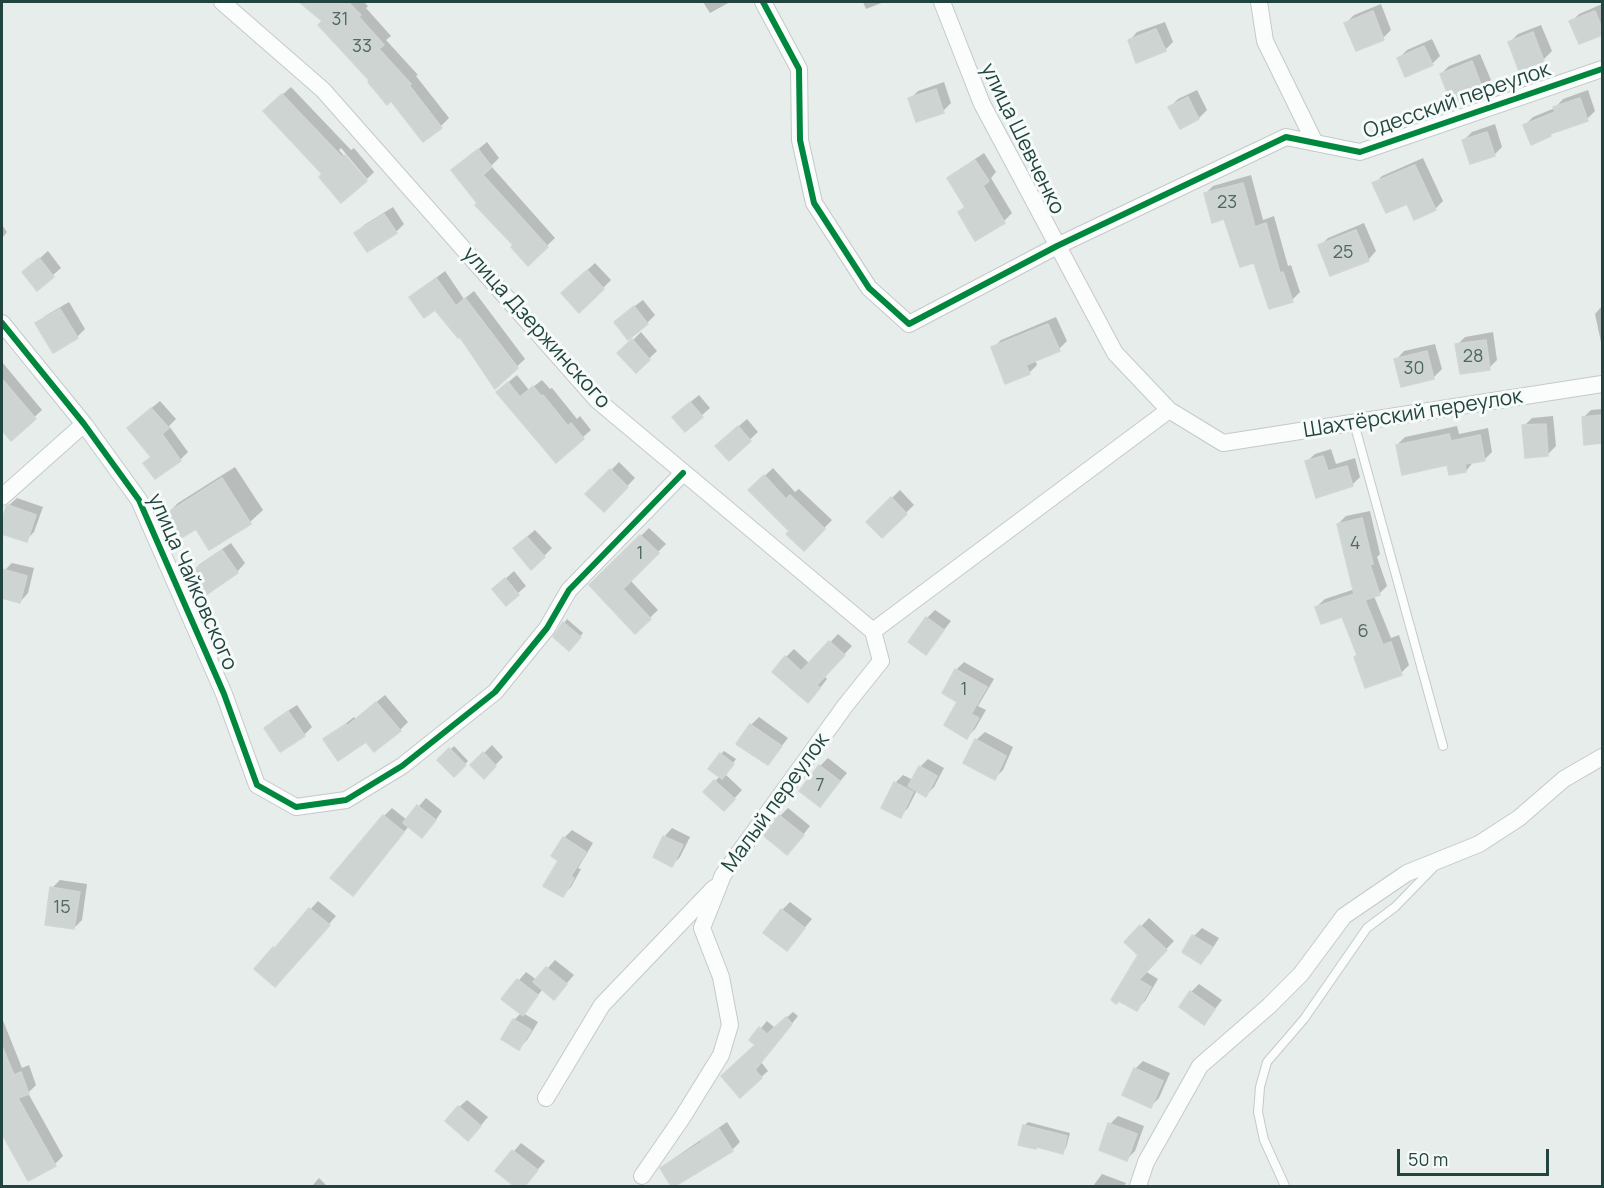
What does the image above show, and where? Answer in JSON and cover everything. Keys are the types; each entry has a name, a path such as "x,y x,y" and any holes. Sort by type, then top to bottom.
{"street":[{"name":"улица Дзержинского","path":"222,2 323,90 597,400 873,631"},
{"name":"Одесский переулок","path":"763,2 799,69 800,140 814,202 868,288 909,324 1057,246 1286,137 1360,152 1602,69"},
{"name":"улица Шевченко","path":"942,2 982,104 1115,353 1169,410 1223,443"},
{"path":"1259,2 1265,41 1315,143"},
{"name":"улица Чайковского","path":"2,323 84,424 139,500 224,694 257,785 296,807 346,800 402,766 495,692 547,628 569,590 684,473"},
{"name":"Шахтёрский переулок","path":"1223,443 1602,384"},
{"path":"873,631 1169,410"},
{"path":"2,497 84,424"},
{"name":"Малый переулок","path":"642,1176 682,1119 721,1055 730,1025 721,977 702,928 723,875 845,706 881,661 873,631"},
{"path":"1138,1186 1146,1162 1200,1066 1269,1006 1301,974 1344,916 1407,873 1479,844 1509,825 1564,779 1602,757"},
{"path":"546,1098 602,1005 721,881"}],"lane":[{"path":"1354,423 1443,746"},
{"path":"1285,1186 1264,1140 1258,1112 1260,1087 1267,1062 1304,1019 1367,928 1395,907 1442,859"}],"building":[{"path":"299,2 348,2 384,45 379,49 411,84 409,85 442,128 423,142 391,101 387,105 368,82 369,80 318,25 322,21"},
{"path":"1373,11 1384,40 1356,51 1344,23"},
{"path":"1595,11 1602,28 1602,35 1579,44 1569,21"},
{"path":"1156,29 1166,51 1136,63 1128,40"},
{"path":"1533,32 1544,61 1519,71 1508,42"},
{"path":"1424,46 1433,65 1405,77 1397,58"},
{"path":"1472,61 1483,90 1451,103 1440,74"},
{"path":"936,89 944,113 916,122 908,98"},
{"path":"282,94 342,157 345,155 367,181 341,203 319,177 322,174 263,111"},
{"path":"1188,97 1199,119 1180,129 1168,107"},
{"path":"1580,98 1588,121 1550,134 1551,136 1531,145 1523,125 1555,112 1553,107"},
{"path":"1487,132 1495,156 1470,164 1462,140"},
{"path":"478,149 492,167 483,175 548,247 528,266 511,247 513,245 475,205 477,203 451,170"},
{"path":"975,160 989,181 983,186 1005,223 975,241 958,212 965,207 947,178"},
{"path":"1415,165 1436,210 1414,220 1407,204 1386,213 1372,183"},
{"path":"1243,183 1255,227 1266,223 1280,273 1283,272 1293,302 1269,309 1254,263 1240,267 1224,219 1212,223 1204,193"},
{"path":"384,214 397,233 367,252 354,233"},
{"path":"1356,230 1369,261 1330,276 1318,245"},
{"path":"39,258 54,277 37,291 22,272"},
{"path":"587,270 604,289 579,313 561,293"},
{"path":"436,278 456,306 465,298 518,368 495,389 460,337 458,338 435,310 424,318 409,297"},
{"path":"634,306 648,324 628,340 614,322"},
{"path":"60,309 78,338 53,353 35,323"},
{"path":"1048,324 1060,351 1026,365 1030,374 1005,384 991,347"},
{"path":"632,339 650,360 636,373 617,353"},
{"path":"1486,340 1490,370 1460,374 1455,344"},
{"path":"1427,351 1434,379 1401,387 1394,359"},
{"path":"2,379 36,419 11,441 2,430"},
{"path":"508,382 520,397 533,386 568,426 571,423 584,439 556,463 496,392"},
{"path":"690,402 703,417 685,432 672,417"},
{"path":"151,408 169,428 162,434 181,461 155,479 143,463 151,457 127,428"},
{"path":"1602,415 1602,443 1584,445 1582,417"},
{"path":"1546,424 1548,456 1525,458 1522,425"},
{"path":"738,426 751,441 729,461 715,446"},
{"path":"1449,434 1451,441 1480,435 1485,461 1465,464 1466,472 1449,475 1447,465 1402,475 1396,445"},
{"path":"1323,456 1328,471 1347,466 1353,486 1316,498 1305,461"},
{"path":"610,469 628,487 604,512 585,494"},
{"path":"764,475 786,499 790,495 825,529 804,551 786,534 789,531 748,490"},
{"path":"222,478 251,524 209,550 196,529 179,539 164,515"},
{"path":"891,497 907,514 882,538 866,522"},
{"path":"8,505 36,515 27,542 2,534 2,520"},
{"path":"1362,518 1373,564 1370,565 1380,595 1365,600 1383,645 1391,642 1402,675 1365,688 1354,657 1357,655 1342,617 1321,624 1315,607 1354,594 1337,524"},
{"path":"640,535 659,553 623,589 651,619 635,634 589,585"},
{"path":"527,537 545,557 531,570 513,548"},
{"path":"222,550 238,573 206,595 191,572"},
{"path":"2,569 27,576 20,603 2,598"},
{"path":"505,578 519,595 506,606 492,589"},
{"path":"926,617 944,630 926,655 908,642"},
{"path":"563,622 581,637 569,651 553,637"},
{"path":"829,641 845,655 817,685 820,688 808,703 772,672 785,656 801,671"},
{"path":"955,669 987,687 971,714 979,718 967,739 944,725 957,702 942,693"},
{"path":"376,702 401,731 374,752 366,742 338,761 323,739 346,724 347,726"},
{"path":"288,711 305,736 280,752 264,728"},
{"path":"750,724 782,746 768,765 736,744"},
{"path":"975,739 1006,756 995,780 963,763"},
{"path":"449,748 466,765 454,777 437,760"},
{"path":"483,752 496,766 484,779 470,765"},
{"path":"720,753 734,764 722,779 708,769"},
{"path":"819,765 840,781 820,807 799,791"},
{"path":"919,766 937,776 926,797 908,786"},
{"path":"714,780 735,799 724,811 703,792"},
{"path":"894,782 913,792 901,818 881,808"},
{"path":"417,805 436,820 422,838 403,823"},
{"path":"383,815 404,832 353,896 330,878"},
{"path":"779,815 804,835 787,855 764,836"},
{"path":"663,836 683,845 672,867 653,857"},
{"path":"563,837 586,852 571,876 574,878 563,897 543,886 558,861 551,856"},
{"path":"50,887 80,892 74,929 45,925"},
{"path":"309,908 330,925 275,987 254,969"},
{"path":"781,909 805,928 787,951 763,933"},
{"path":"1140,925 1167,950 1139,980 1151,987 1137,1011 1119,1001 1116,1004 1111,1000 1138,955 1124,942"},
{"path":"1192,935 1212,947 1201,964 1182,952"},
{"path":"546,967 567,984 554,1000 533,982"},
{"path":"517,979 538,995 523,1016 501,999"},
{"path":"1190,991 1215,1009 1204,1025 1179,1007"},
{"path":"786,1017 792,1024 755,1070 762,1078 740,1098 721,1076 755,1045 749,1040 759,1027 767,1034"},
{"path":"513,1019 531,1030 519,1050 501,1039"},
{"path":"2,1046 14,1075 21,1072 29,1094 18,1098 56,1166 28,1181 2,1134"},
{"path":"1134,1068 1163,1081 1151,1108 1122,1095"},
{"path":"458,1106 481,1126 468,1141 445,1121"},
{"path":"1108,1123 1137,1134 1127,1161 1099,1150"},
{"path":"1023,1125 1067,1136 1063,1154 1018,1145"},
{"path":"719,1129 733,1151 675,1186 671,1186 660,1168"},
{"path":"512,1150 538,1170 525,1186 514,1186 495,1171"}],"cycle path":[{"path":"763,2 799,69 800,140 814,203 869,288 909,324 1057,246 1286,137 1360,152 1602,69"},
{"path":"2,323 84,424 139,500 224,694 257,785 296,807 346,800 402,766 495,692 547,628 569,590 683,473"}]}
